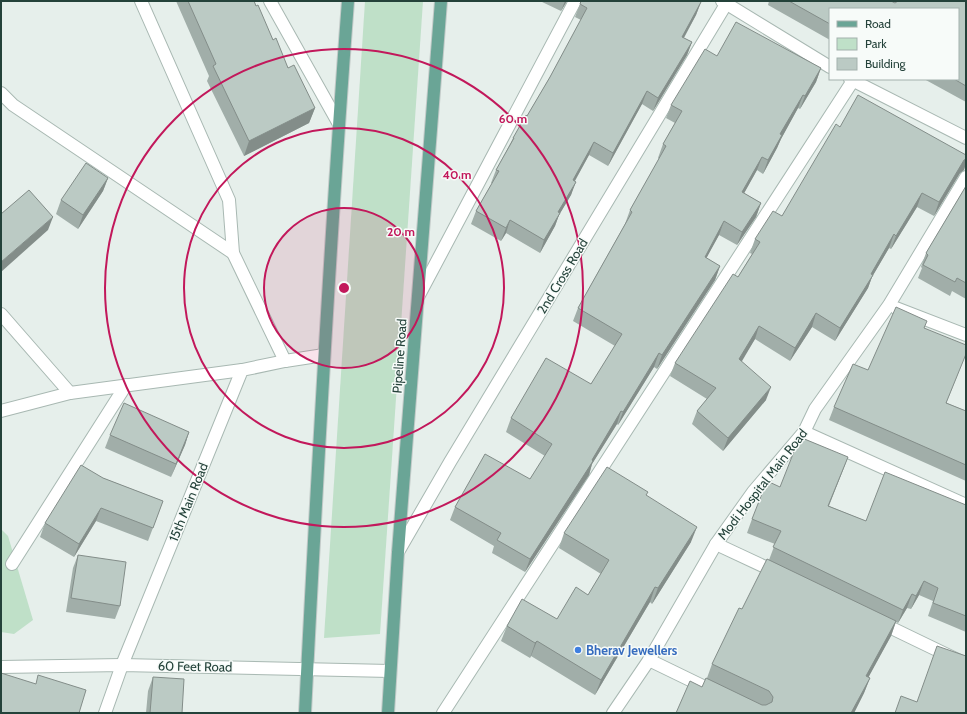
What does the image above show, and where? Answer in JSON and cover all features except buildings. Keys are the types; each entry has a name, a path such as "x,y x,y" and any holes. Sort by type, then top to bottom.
{"main road":[{"path":"305,713 324,356 348,1"},
{"name":"Pipeline Road","path":"388,713 398,552 441,1"}],"street":[{"path":"141,1 229,200 233,252 285,361"},
{"path":"270,1 339,124"},
{"path":"417,299 575,1"},
{"path":"725,2 829,66"},
{"name":"2nd Cross Road","path":"398,552 450,462 725,2"},
{"path":"443,713 852,80 966,138"},
{"path":"1,93 13,105 233,252"},
{"name":"Modi Hospital Main Road","path":"613,713 649,660 716,544 753,492 804,432 815,409 889,305 966,177"},
{"path":"889,305 966,336"},
{"path":"1,314 70,393"},
{"path":"1,411 70,393 242,370 285,361 324,356"},
{"name":"15th Main Road","path":"105,713 122,665 242,370"},
{"path":"12,564 126,385"},
{"path":"804,432 966,505"},
{"path":"716,544 787,578"},
{"path":"866,616 966,664"},
{"path":"649,660 726,697"},
{"name":"60 Feet Road","path":"1,667 122,665 390,671"}],"green space":[{"path":"365,1 423,1 380,634 324,638"},
{"path":"1,529 8,536 33,620 14,634 1,632"}],"place":[{"name":"Bherav Jewellers","path":"578,650"}]}
